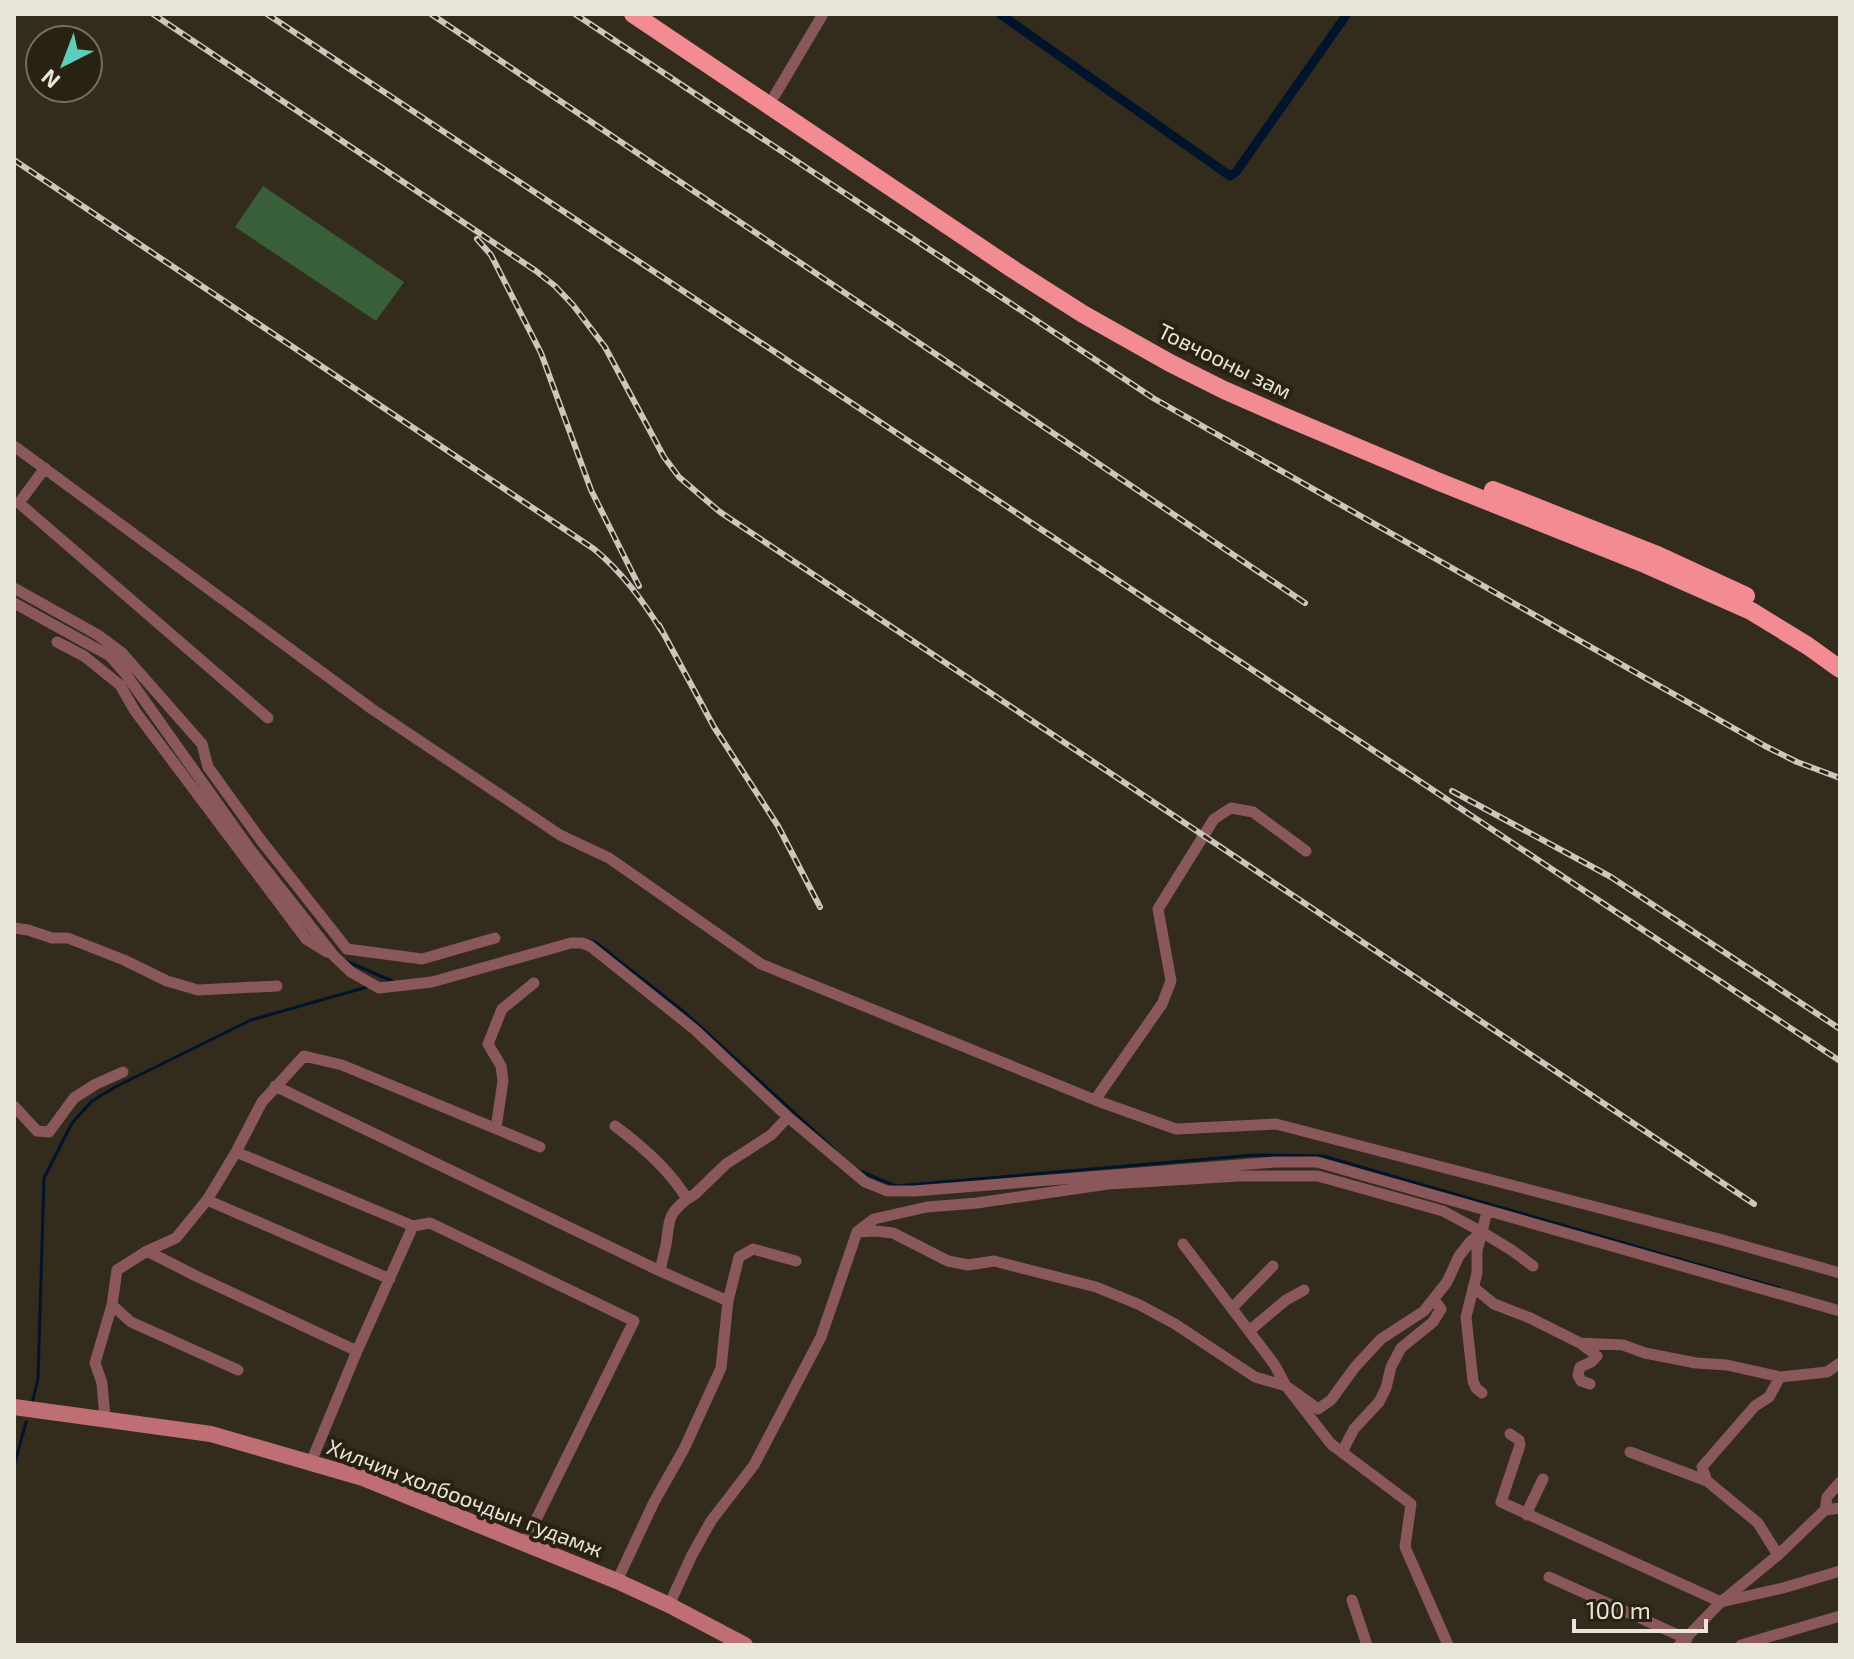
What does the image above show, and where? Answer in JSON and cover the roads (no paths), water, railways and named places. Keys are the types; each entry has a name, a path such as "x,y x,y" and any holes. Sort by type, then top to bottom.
{"highway":[{"name":"Товчооны зам","path":"633,14 1014,270 1083,314 1170,363 1271,411 1647,565 1751,611 1840,669"},
{"name":"Товчооны зам","path":"654,14 1055,282 1176,352 1229,379 1427,464 1655,554 1756,600 1840,655"}],"main road":[{"name":"Хилчин холбоочдын гудамж","path":"14,1407 211,1434 363,1478 617,1581 745,1645"}],"street":[{"path":"775,95 823,14"},
{"path":"14,446 372,709 560,835 609,858 761,964 1095,1100 1176,1129 1276,1124 1840,1273"},
{"path":"45,468 19,503 268,718"},
{"path":"14,588 98,635 122,653 202,744 208,767 347,949 422,959 495,938"},
{"path":"14,603 110,656 252,852 334,956 351,972 379,988 432,982 571,943 590,946 694,1029 788,1117 865,1182 887,1191 1275,1162 1317,1162 1840,1311"},
{"path":"57,642 84,656 120,685 135,711 306,939 334,956"},
{"path":"1095,1100 1162,1004 1171,981 1158,909 1214,819 1231,808 1253,812 1306,851"},
{"path":"14,928 52,938 68,938 167,981 198,990 277,986"},
{"path":"496,1128 503,1081 501,1066 488,1044 502,1009 534,983"},
{"path":"105,1419 102,1383 95,1363 112,1305 117,1270 176,1238 207,1200 262,1102 304,1056 342,1065 540,1147"},
{"path":"14,1106 37,1131 49,1132 74,1098 123,1072"},
{"path":"275,1086 728,1301"},
{"path":"660,1271 667,1223 675,1208 695,1194 726,1164 771,1135 788,1117"},
{"path":"615,1126 640,1145 680,1186 687,1199"},
{"path":"236,1152 413,1226 430,1223 634,1321 524,1544"},
{"path":"669,1605 711,1521 754,1465 821,1337 857,1232 874,1219 927,1207 1108,1184 1318,1176 1443,1211 1482,1232 1533,1266"},
{"path":"207,1200 390,1279"},
{"path":"1482,1393 1473,1381 1466,1317 1487,1211"},
{"path":"311,1462 413,1226"},
{"path":"857,1232 893,1233 948,1261 968,1265 994,1261 1096,1287 1175,1324 1255,1377 1286,1386 1318,1409 1331,1400 1381,1339 1424,1311 1447,1282 1459,1256 1482,1232"},
{"path":"1183,1244 1331,1444 1411,1504 1405,1547 1448,1645"},
{"path":"617,1581 721,1368 728,1301 739,1257 753,1249 796,1261"},
{"path":"147,1251 357,1351"},
{"path":"1232,1308 1273,1266"},
{"path":"1473,1287 1494,1304 1580,1343 1597,1356 1580,1367 1578,1375 1581,1381 1590,1384"},
{"path":"1249,1331 1286,1300 1304,1290"},
{"path":"1342,1452 1354,1429 1379,1402 1401,1348 1433,1322 1441,1309 1434,1300"},
{"path":"112,1305 131,1322 238,1370"},
{"path":"1580,1343 1623,1345 1645,1353 1696,1363 1727,1365 1780,1377 1827,1372 1840,1363"},
{"path":"1707,1481 1702,1467 1755,1406 1769,1397 1780,1377"},
{"path":"1510,1434 1519,1440 1520,1445 1501,1502 1721,1602 1840,1571"},
{"path":"1630,1452 1707,1481 1758,1523 1778,1555"},
{"path":"1527,1515 1543,1479"},
{"path":"1825,1510 1827,1497 1840,1482"},
{"path":"1549,1577 1683,1642 1721,1602 1778,1555 1825,1510 1840,1508"},
{"path":"1352,1600 1367,1645"},
{"path":"1741,1645 1840,1616"}],"waterway":[{"path":"1000,14 1230,176 1236,172 1347,14"},
{"path":"591,941 683,1011 834,1149"},
{"path":"346,961 392,981"},
{"path":"32,1403 38,1379 44,1178 72,1123 92,1101 117,1086 251,1020 367,987"},
{"path":"857,1170 896,1186 1254,1155 1323,1156 1779,1288"},
{"path":"14,1466 26,1422"}],"railway":[{"path":"153,14 555,286 605,347 664,457 679,477 720,512 1754,1204"},
{"path":"267,14 1840,1061"},
{"path":"431,14 1305,603"},
{"path":"575,14 1153,398 1765,746 1840,778"},
{"path":"14,160 594,549 632,588 663,633"},
{"path":"477,239 491,255 541,353 591,490 639,586"},
{"path":"659,625 714,727 778,826 820,907"},
{"path":"1452,791 1611,877 1840,1029"}]}
